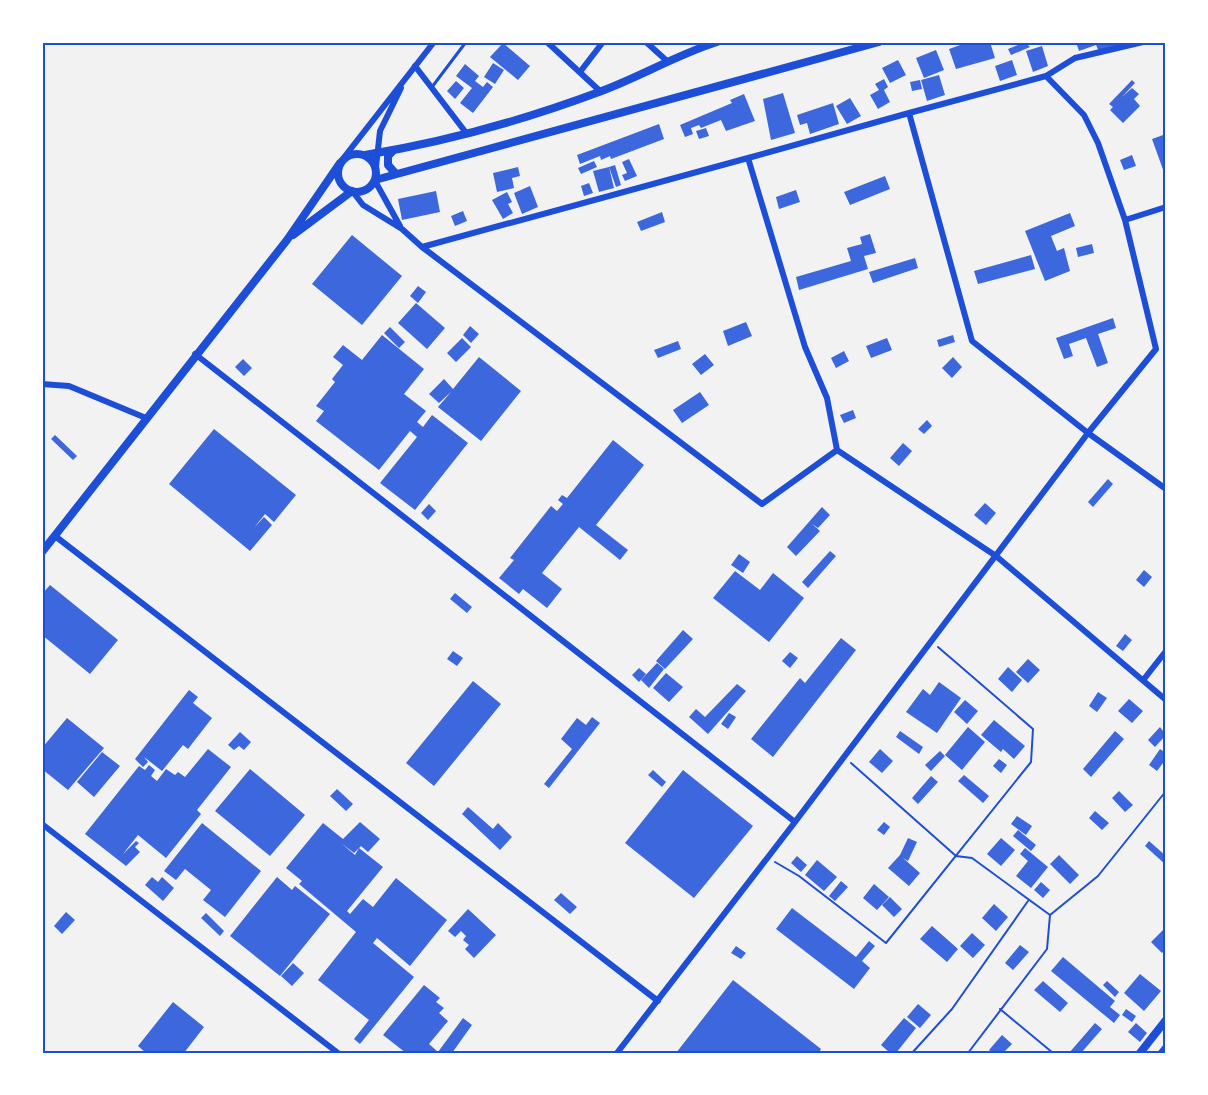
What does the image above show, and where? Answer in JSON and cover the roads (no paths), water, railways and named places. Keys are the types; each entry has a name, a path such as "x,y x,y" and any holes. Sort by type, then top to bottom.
{"street":[{"path":"42,552 195,354 287,240 341,161 434,42"},
{"path":"546,42 601,92"},
{"path":"580,72 603,42"},
{"path":"646,42 668,61"},
{"path":"341,161 353,153 365,155 377,153 467,134 601,92 668,61 717,42"},
{"path":"287,240 352,192 366,190 375,180 879,42"},
{"path":"422,247 1046,76 1074,58 1143,42"},
{"path":"415,66 467,134"},
{"path":"402,229 375,180 382,125 408,74"},
{"path":"617,1053 795,822 1088,433 1156,349 1125,220 1098,142 1084,115 1046,76"},
{"path":"909,113 972,341 1088,433 1166,489"},
{"path":"394,150 388,156 388,165 396,174"},
{"path":"365,155 376,167"},
{"path":"748,158 805,347 827,398 837,450 996,556 1166,700"},
{"path":"341,161 339,180 363,205 402,229 422,247 762,504 837,450"},
{"path":"1125,220 1166,207"},
{"path":"195,354 795,822"},
{"path":"42,384 69,386 146,418"},
{"path":"55,536 658,1000"},
{"path":"1144,680 1166,651"},
{"path":"42,824 338,1053"},
{"path":"1140,1053 1166,1020"},
{"path":"1162,1053 1166,1048"}],"lane":[{"path":"432,87 466,42"}]}
